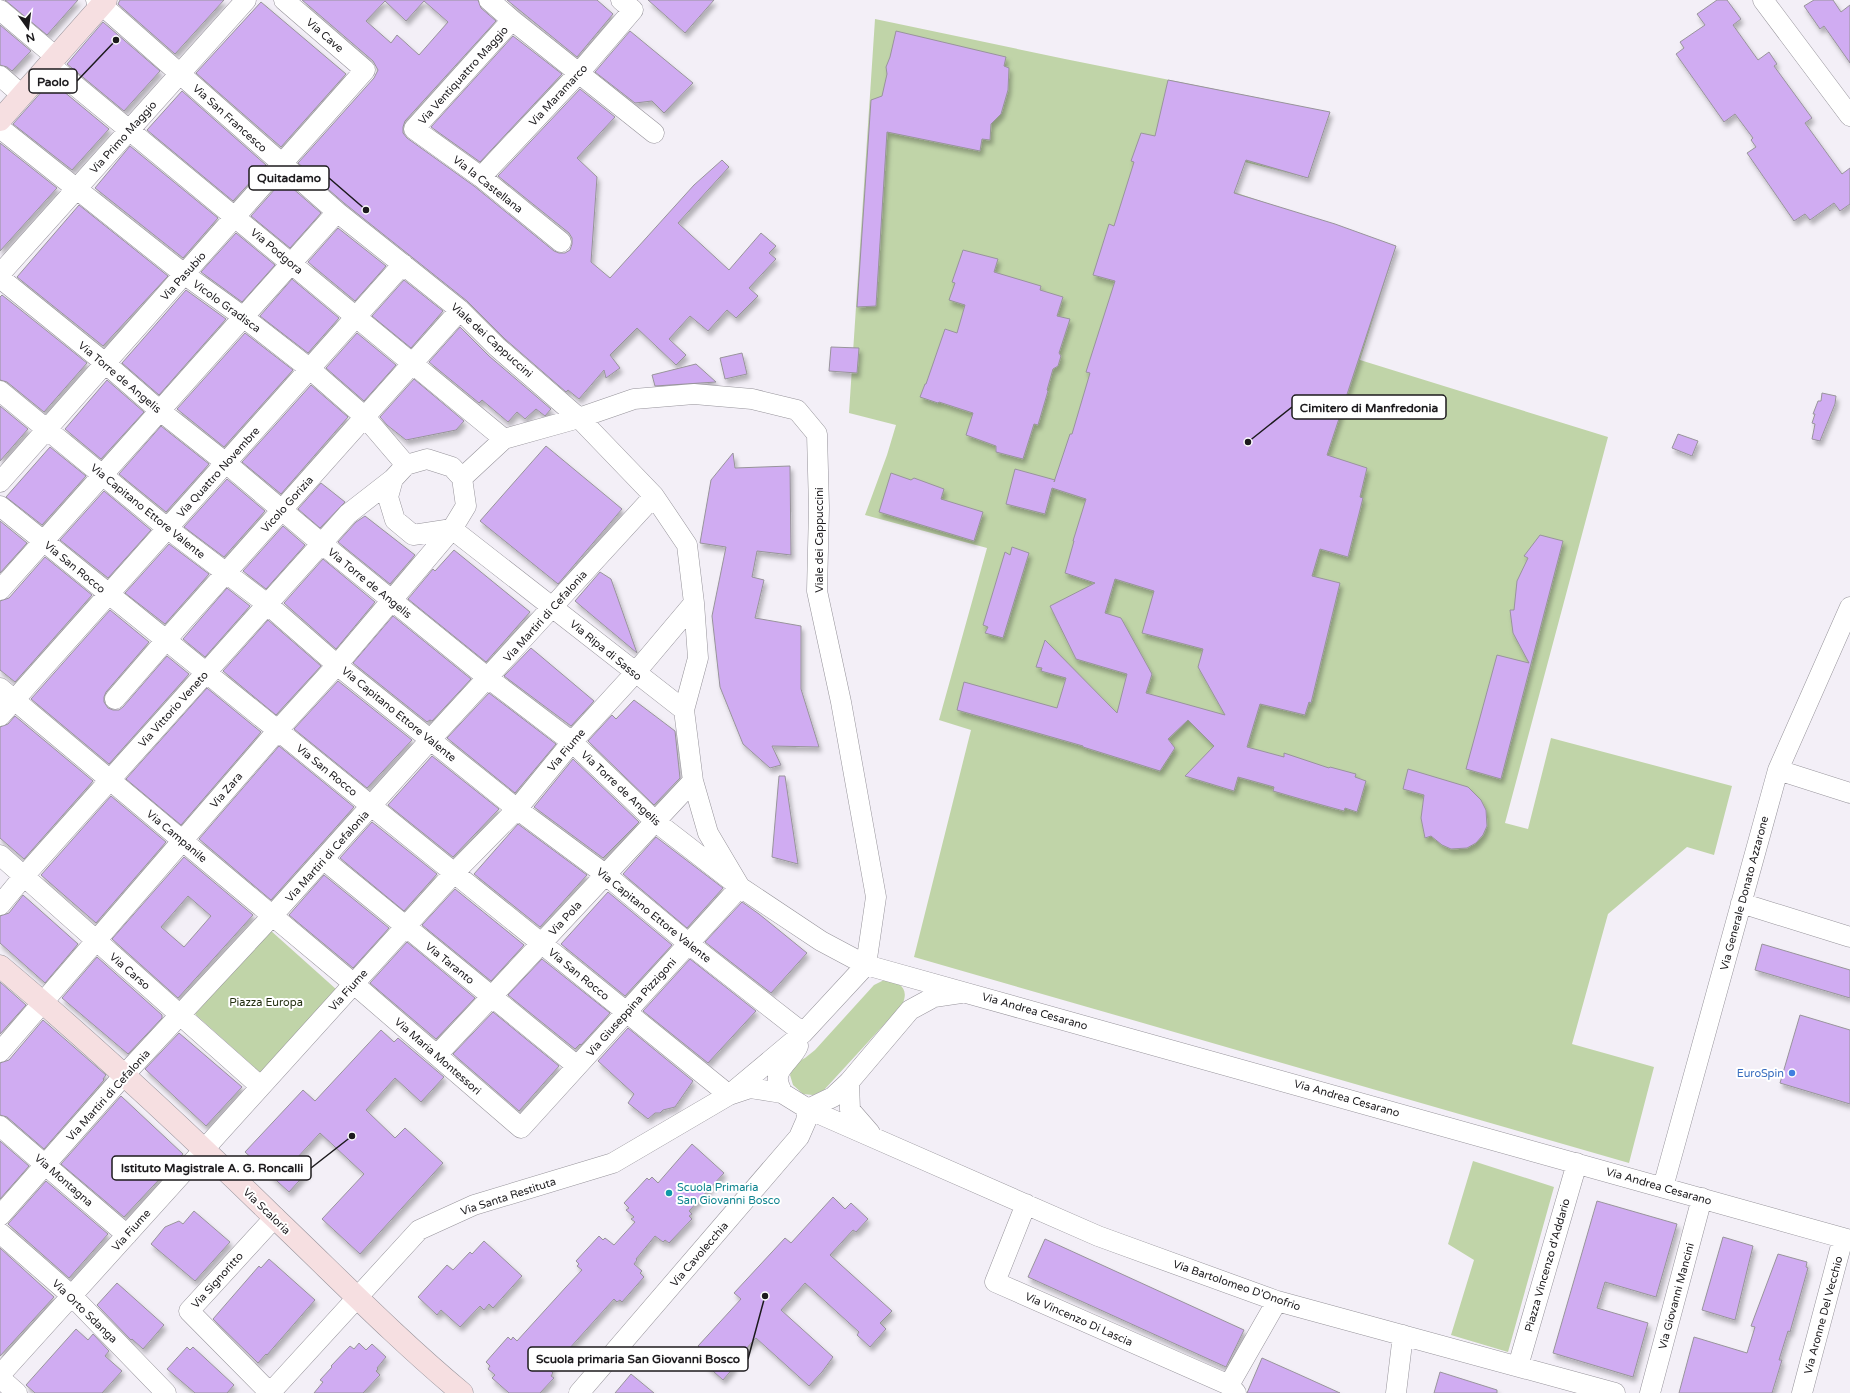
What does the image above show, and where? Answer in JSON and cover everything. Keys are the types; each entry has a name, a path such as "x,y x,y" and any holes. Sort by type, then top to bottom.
{"main road":[{"path":"0,120 101,2"},
{"name":"Via Scaloria","path":"0,966 125,1074 275,1217 356,1298 413,1351 462,1393"}],"street":[{"name":"Via Primo Maggio","path":"0,274 246,0"},
{"name":"Via Cave","path":"284,0 365,70"},
{"path":"489,0 578,74 654,133"},
{"path":"1763,0 1850,116"},
{"name":"Via San Francesco","path":"101,2 179,74 337,212 403,264"},
{"name":"Via Maramarco","path":"481,177 578,74 627,5"},
{"name":"Via Podgora","path":"0,10 129,130 504,439"},
{"name":"Via Ventiquattro Maggio","path":"414,129 512,20"},
{"name":"Via Pasubio","path":"0,482 365,70"},
{"path":"0,76 22,95"},
{"name":"Vicolo Gradisca","path":"0,128 184,274 242,316 310,369 365,417 406,465"},
{"name":"Via la Castellana","path":"414,129 481,177 561,242"},
{"path":"0,590 242,316 337,212"},
{"name":"Viale dei Cappuccini","path":"403,264 460,310 497,347 579,418"},
{"name":"Via Quattro Novembre","path":"0,716 7,694 109,594 403,264"},
{"name":"Via Torre de Angelis","path":"0,278 105,363 159,410 226,463 321,544 488,678 572,742 656,822 740,887"},
{"name":"Vicolo Gorizia","path":"115,699 226,572 460,310"},
{"name":"Via Capitano Ettore Valente","path":"0,391 47,428 167,528 267,604 337,664 517,809 606,875 689,944 802,1033"},
{"name":"Viale dei Cappuccini","path":"504,439 579,418 634,399 694,394 752,399 797,410 817,434 819,508 818,591 841,702 876,898 866,965"},
{"name":"Via Andrea Cesarano","path":"579,418 654,496 687,545 694,603 698,658 684,710 693,781 708,833 740,887 821,941 866,965 968,992 1846,1239"},
{"path":"462,478 504,439"},
{"path":"427,459 452,466 462,478 466,506 452,529 413,535 395,520 388,497 393,479 406,465 427,459"},
{"name":"Via Vittorio Veneto","path":"0,905 24,876 348,514 393,479"},
{"name":"Via Martiri di Cefalonia","path":"0,1216 125,1074 273,916 431,739 654,496"},
{"name":"Via San Rocco","path":"0,506 729,1095"},
{"name":"Via Zara","path":"0,1052 44,1003 182,840 337,664 452,529"},
{"name":"Via Ripa di Sasso","path":"452,529 553,607 634,673 684,710"},
{"name":"Via Fiume","path":"0,1376 260,1086 454,873 517,809 572,742 694,603"},
{"name":"Via Generale Donato Azzarone","path":"1663,1187 1778,770 1850,607"},
{"name":"Via Campanile","path":"7,694 354,984"},
{"path":"1778,770 1850,793"},
{"name":"Via Pola","path":"437,1055 693,781"},
{"name":"Via Carso","path":"0,855 260,1086"},
{"name":"Via Taranto","path":"323,859 577,1066"},
{"name":"Via Giuseppina Pizzigoni","path":"521,1128 740,887"},
{"path":"1742,903 1850,937"},
{"path":"729,1095 802,1033 866,965"},
{"path":"910,1010 912,977"},
{"name":"Via Maria Montessori","path":"354,984 521,1128"},
{"path":"808,1109 833,1097 849,1082 910,1010 934,997 968,992"},
{"path":"729,1095 750,1088 782,1093 778,1080 779,1073 796,1051 802,1033"},
{"name":"Via Bartolomeo D'Onofrio","path":"849,1082 850,1110 872,1136"},
{"name":"Via Bartolomeo D'Onofrio","path":"782,1093 808,1109 1098,1236 1277,1301 1615,1393"},
{"name":"Via Santa Restituta","path":"270,1393 419,1230 474,1205 613,1163 729,1095"},
{"name":"Via Cavolecchia","path":"579,1393 799,1137 806,1121 808,1109"},
{"name":"Via Montagna","path":"0,1126 127,1235"},
{"name":"Piazza Vincenzo d'Addario","path":"1518,1366 1577,1163"},
{"name":"Via Giovanni Mancini","path":"1650,1393 1702,1198"},
{"name":"Via Vincenzo Di Lascia","path":"1026,1204 996,1282 1233,1389"},
{"name":"Via Signoritto","path":"270,1393 189,1311 275,1217"},
{"name":"Via Orto Sdanga","path":"0,1233 72,1296 166,1393"},
{"name":"Via Aronne Del Vecchio","path":"1802,1393 1846,1239"},
{"path":"1233,1389 1277,1301"},
{"path":"1396,1393 1403,1335"},
{"path":"0,1376 17,1393"}],"green space":[{"path":"875,19 1329,112 1308,178 1245,162 1234,192 1396,246 1360,360 1608,437 1505,823 1528,829 1551,738 1732,786 1714,855 1687,847 1608,914 1572,1044 1654,1067 1629,1163 914,957 971,730 939,720 987,548 865,515 887,455 896,425 849,413"},
{"name":"Piazza Europa","path":"270,930 337,990 262,1074 195,1014"},
{"path":"884,980 895,982 902,987 905,994 902,1005 824,1090 813,1095 803,1094 793,1085 790,1075 795,1063 805,1058 815,1050 874,985"},
{"path":"1473,1161 1554,1187 1508,1352 1451,1335 1474,1260 1448,1244"}],"building":[{"path":"5,0 78,0 47,35"},
{"path":"120,0 224,0 175,54 118,4"},
{"path":"302,0 478,0 481,8 496,21 405,121 403,133 407,138 474,186 554,251 565,253 570,250 572,244 572,238 569,233 498,176 580,89 615,117 577,158 597,177 591,262 610,278 694,185 722,160 729,167 678,223 729,270 761,233 776,246 769,253 776,259 749,288 758,296 736,318 727,310 708,331 690,316 669,339 686,355 676,365 637,328 610,355 620,368 606,378 604,370 579,399 568,390 566,392 505,339 467,301 344,203 298,163 374,78 378,70 373,61","holes":["385,1 406,21 424,1 448,22 419,55 397,35 391,43 366,21"]},
{"path":"507,0 597,0 613,14 577,57"},
{"path":"648,0 714,0 685,33"},
{"path":"1717,0 1727,0 1741,19 1733,25 1758,60 1769,52 1777,64 1774,66 1812,118 1805,123 1842,174 1850,168 1850,204 1840,211 1834,203 1810,220 1805,214 1794,221 1747,153 1756,147 1751,140 1753,138 1735,114 1724,122 1676,54 1684,48 1680,42 1705,25 1697,14"},
{"path":"1814,0 1833,0 1841,12 1850,5 1850,63 1824,26 1820,29 1804,6"},
{"path":"261,2 346,74 281,147 196,73"},
{"path":"103,22 160,71 124,111 67,64"},
{"path":"0,25 31,51 12,71 7,67 0,65"},
{"path":"630,31 693,83 664,113 652,101 635,103 595,72"},
{"path":"896,31 1006,57 1004,66 1009,68 1008,90 1001,114 991,124 990,140 982,139 980,151 887,132 876,306 857,307 871,100 882,96 887,74 886,67"},
{"path":"513,36 562,74 480,162 431,127"},
{"path":"1168,80 1330,112 1308,178 1246,160 1234,193 1335,224 1396,246 1327,455 1367,468 1360,497 1363,498 1348,557 1320,549 1312,576 1340,583 1311,703 1309,702 1305,715 1260,704 1247,747 1284,757 1284,753 1329,768 1356,774 1355,777 1366,781 1357,812 1345,808 1344,811 1273,791 1274,787 1238,777 1234,791 1185,776 1214,746 1188,720 1168,739 1175,748 1160,771 1083,746 957,710 964,682 1057,708 1066,678 1041,671 1042,668 1036,667 1045,640 1117,713 1127,674 1076,659 1050,606 1095,583 1065,573 1086,499 1052,488 1045,514 1006,504 1015,469 1055,480 1070,434 1072,434 1090,373 1086,372 1115,281 1093,275 1109,224 1114,226 1134,162 1131,161 1141,133 1155,136","holes":["1115,579 1154,591 1142,633 1203,649 1198,667 1225,715 1146,693 1152,674 1121,618 1105,613"]},
{"path":"51,81 109,129 72,170 13,124"},
{"path":"182,91 266,165 233,201 147,130"},
{"path":"0,143 57,188 0,251"},
{"path":"130,146 218,218 183,258 95,188"},
{"path":"283,180 321,213 290,248 251,216"},
{"path":"79,205 168,276 103,346 17,277"},
{"path":"338,228 386,266 355,301 308,262"},
{"path":"236,233 275,265 242,302 201,272"},
{"path":"963,250 998,259 994,272 1041,286 1040,290 1063,297 1057,316 1070,319 1059,353 1061,356 1058,366 1053,369 1038,425 1034,424 1023,459 996,452 996,446 966,435 973,413 920,397 945,329 957,333 965,305 949,300 955,283 952,282"},
{"path":"292,279 339,318 308,353 260,316"},
{"path":"404,280 443,311 411,348 372,316"},
{"path":"186,290 226,319 159,395 122,363"},
{"path":"2,295 87,363 44,412 7,382 0,380 0,297"},
{"path":"460,327 489,356 551,409 545,416 536,409 525,419 517,412 508,422 482,400 479,403 429,362"},
{"path":"245,333 293,370 224,447 177,409"},
{"path":"357,333 396,365 364,401 326,368"},
{"path":"831,347 859,348 857,373 829,371"},
{"path":"742,353 747,374 725,379 720,358"},
{"path":"696,364 716,382 655,386 652,375"},
{"path":"414,379 464,421 456,430 406,440 387,425 380,417"},
{"path":"107,380 144,412 101,459 65,429"},
{"path":"311,385 348,417 281,494 242,462"},
{"path":"1822,393 1836,396 1835,404 1820,441 1812,439 1815,424 1812,423 1815,414 1813,414 1818,401 1821,401"},
{"path":"0,406 28,429 0,461"},
{"path":"161,426 209,464 166,512 119,474"},
{"path":"1678,434 1698,441 1692,456 1672,448"},
{"path":"546,446 622,509 558,584 480,521"},
{"path":"50,447 86,476 42,525 6,497"},
{"path":"733,453 735,468 790,466 791,555 757,551 752,577 764,580 755,618 801,626 801,689 819,747 772,746 781,765 770,768 743,744 720,687 712,616 726,547 700,543 711,480"},
{"path":"891,473 911,480 914,478 944,489 941,499 983,512 974,541 879,512"},
{"path":"227,479 265,511 224,557 184,527"},
{"path":"321,483 345,502 320,528 298,509"},
{"path":"104,491 151,530 108,578 60,540"},
{"path":"365,516 415,555 390,584 338,542 356,522"},
{"path":"0,521 27,543 0,573"},
{"path":"283,526 305,545 266,589 243,571"},
{"path":"1540,535 1563,541 1501,779 1466,769 1497,655 1529,663 1513,633 1510,610 1514,610 1517,581 1528,558 1524,556"},
{"path":"169,544 209,574 165,624 125,593"},
{"path":"1012,547 1029,553 1003,638 985,633 988,627 983,625 1005,552 1010,555"},
{"path":"454,550 530,612 486,662 408,599 433,569 435,571"},
{"path":"45,557 92,595 15,682 0,670 0,601 9,598"},
{"path":"323,559 375,602 336,649 284,603"},
{"path":"600,572 611,579 637,653 575,601"},
{"path":"227,588 250,606 205,657 183,639"},
{"path":"110,610 149,642 106,692 104,702 108,708 119,710 123,707 167,656 189,674 109,764 31,699"},
{"path":"393,616 471,679 432,721 430,720 427,722 353,663"},
{"path":"268,620 321,666 276,715 223,671"},
{"path":"531,648 594,701 571,726 504,676"},
{"path":"338,681 412,740 367,788 294,729"},
{"path":"207,688 261,732 181,825 126,779"},
{"path":"489,693 556,744 515,793 447,738"},
{"path":"634,700 675,731 680,778 654,805 588,741 612,715 616,719"},
{"path":"15,716 93,781 24,859 0,838 0,727 8,724"},
{"path":"279,746 354,807 271,900 199,839"},
{"path":"432,756 499,809 453,857 388,805"},
{"path":"573,759 639,822 603,858 534,807"},
{"path":"1408,769 1468,787 1481,800 1486,810 1487,826 1483,835 1476,843 1467,848 1451,849 1442,845 1431,836 1425,838 1421,818 1424,795 1403,789"},
{"path":"779,776 785,776 798,864 772,857"},
{"path":"111,796 166,842 96,923 41,875"},
{"path":"372,822 437,874 404,911 340,858"},
{"path":"518,824 587,875 540,927 474,874"},
{"path":"656,837 723,888 687,928 623,874"},
{"path":"184,857 253,915 178,998 112,939","holes":["188,896 211,916 184,947 161,927"]},
{"path":"324,875 389,928 353,968 289,915"},
{"path":"455,889 524,945 491,981 422,925"},
{"path":"608,892 672,945 625,996 561,944"},
{"path":"23,895 78,944 45,983 0,943 0,916 9,913"},
{"path":"742,902 807,953 771,993 705,942"},
{"path":"407,942 475,998 436,1039 370,983"},
{"path":"1762,944 1850,970 1850,998 1755,970"},
{"path":"97,957 162,1015 162,1018 128,1054 62,998"},
{"path":"542,959 610,1013 581,1045 580,1044 575,1049 508,995"},
{"path":"690,959 756,1011 708,1063 643,1011"},
{"path":"0,982 26,1005 0,1034"},
{"path":"493,1012 559,1066 519,1111 453,1054"},
{"path":"1800,1015 1850,1030 1850,1104 1780,1083"},
{"path":"43,1020 106,1075 103,1079 104,1080 44,1149 7,1117 0,1115 0,1063 9,1060"},
{"path":"628,1028 693,1081 675,1107 663,1110 660,1113 655,1113 648,1119 628,1103 634,1094 598,1061"},
{"path":"381,1030 394,1042 398,1038 444,1077 421,1102 395,1078 366,1110 395,1138 405,1128 443,1163 360,1254 322,1219 364,1174 320,1133 296,1159 308,1171 289,1192 245,1152 303,1090 315,1101"},
{"path":"179,1033 242,1087 206,1126 145,1069"},
{"path":"121,1096 183,1154 124,1217 61,1164"},
{"path":"0,1141 29,1166 0,1199"},
{"path":"692,1144 724,1173 689,1211 692,1214 689,1216 692,1219 669,1243 665,1240 663,1242 655,1236 636,1259 637,1260 634,1264 642,1271 640,1273 644,1277 622,1302 620,1300 617,1302 614,1299 550,1370 553,1373 551,1376 554,1378 540,1393 509,1393 492,1378 495,1375 488,1369 490,1366 486,1362 508,1337 511,1340 513,1337 517,1341 582,1270 577,1266 579,1264 576,1261 599,1236 603,1240 605,1238 614,1245 635,1222 631,1219 634,1217 626,1210 629,1208 624,1203 647,1178 649,1180 652,1177 658,1183"},
{"path":"46,1181 108,1234 69,1278 8,1224"},
{"name":"Scuola Primaria San Giovanni Bosco","path":"833,1197 845,1209 851,1203 868,1219 856,1232 853,1230 830,1255 892,1311 880,1323 886,1329 870,1347 857,1335 859,1332 805,1283 781,1310 833,1357 822,1372 809,1386 756,1338 732,1364 735,1366 723,1380 705,1364 711,1358 698,1346 741,1299 734,1293 785,1238 791,1243"},
{"path":"1597,1201 1677,1224 1656,1297 1605,1282 1597,1308 1648,1323 1633,1377 1553,1353"},
{"path":"194,1211 230,1242 195,1281 151,1244 165,1227 179,1221 183,1224"},
{"path":"1723,1237 1753,1246 1735,1320 1702,1310"},
{"path":"1045,1239 1244,1330 1226,1367 1028,1277"},
{"path":"484,1241 522,1276 493,1308 489,1304 484,1310 480,1306 460,1327 441,1310 437,1315 418,1297 447,1265 453,1270 470,1252 472,1254"},
{"path":"0,1248 54,1297 0,1356"},
{"path":"1778,1254 1807,1262 1806,1267 1808,1268 1790,1332 1788,1331 1779,1360 1782,1360 1772,1393 1679,1393 1694,1337 1747,1353 1755,1327 1751,1326"},
{"path":"269,1259 315,1300 267,1355 266,1354 258,1363 213,1319 259,1266 261,1268"},
{"path":"117,1283 164,1325 143,1349 132,1339 131,1340 97,1305"},
{"path":"76,1329 88,1340 93,1334 109,1351 105,1356 122,1371 102,1393 35,1393 26,1385"},
{"path":"359,1343 366,1350 372,1344 386,1357 376,1371 380,1375 363,1393 314,1393 323,1382 320,1380 332,1367 331,1366 350,1346 354,1349"},
{"path":"187,1347 190,1350 193,1347 234,1385 227,1393 195,1393 167,1369"},
{"path":"1262,1358 1298,1374 1340,1393 1247,1393"},
{"path":"1440,1372 1497,1390 1497,1393 1434,1393"},
{"path":"631,1374 654,1393 615,1393"}],"place":[{"name":"Paolo","path":"116,40"},
{"name":"Quitadamo","path":"366,210"},
{"name":"Cimitero di Manfredonia","path":"1248,442"},
{"name":"EuroSpin","path":"1792,1073"},
{"name":"Istituto Magistrale A. G. Roncalli","path":"352,1136"},
{"name":"Scuola Primaria San Giovanni Bosco","path":"669,1193"},
{"name":"Scuola primaria San Giovanni Bosco","path":"765,1296"}]}
